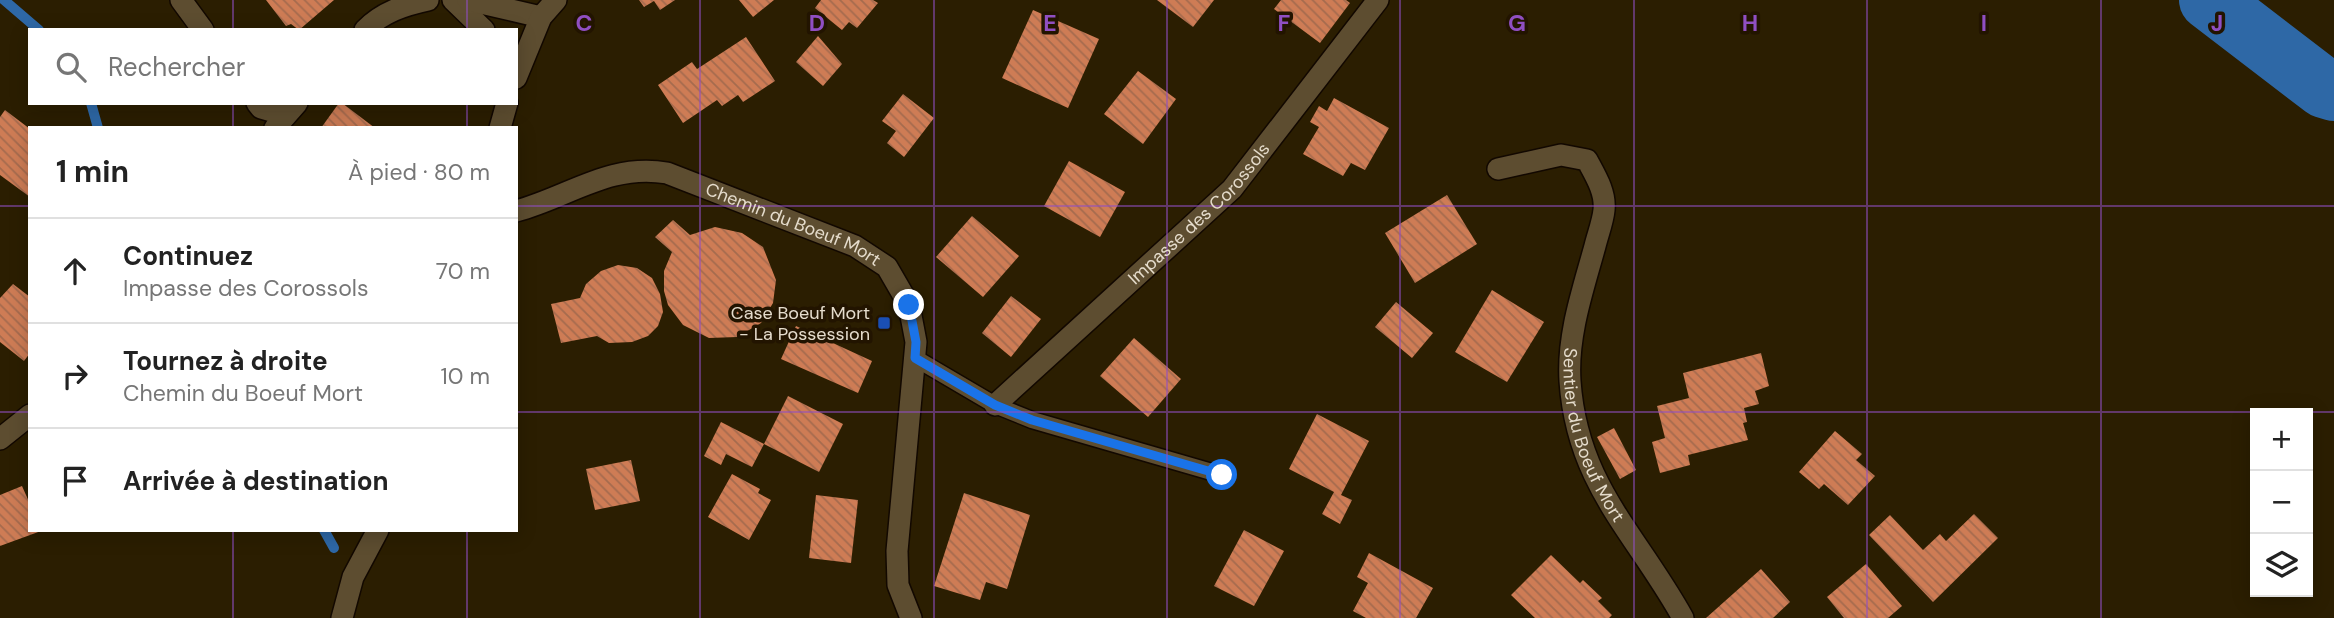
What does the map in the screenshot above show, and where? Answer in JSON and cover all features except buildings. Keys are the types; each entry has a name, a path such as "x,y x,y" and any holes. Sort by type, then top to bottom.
{"street":[{"path":"181,0 202,28"},
{"path":"367,28 374,20 428,0"},
{"path":"453,0 482,28"},
{"path":"468,0 541,17"},
{"path":"518,73 541,17 556,0"},
{"name":"Impasse des Corossols","path":"995,405 1232,190 1378,0"},
{"path":"259,105 286,116"},
{"path":"501,126 506,105"},
{"name":"Sentier du Boeuf Mort","path":"1498,169 1561,155 1587,160 1600,184 1604,208 1572,335 1570,381 1576,424 1589,469 1606,503 1659,575 1683,618"},
{"name":"Chemin du Boeuf Mort","path":"518,210 610,174 643,169 667,173 855,246 887,268 909,305 916,342 897,551 898,585 911,618"},
{"path":"0,439 28,417"},
{"path":"342,618 354,577 376,532"}],"lane":[{"path":"915,358 995,405 1032,420 1222,475"}],"waterway":[{"path":"4,0 37,28"},
{"path":"2209,0 2324,88 2334,91"},
{"path":"92,105 97,126"},
{"path":"325,532 334,548"}],"place":[{"name":"Case Boeuf Mort - La Possession","path":"884,323"}],"route":[{"path":"909,305 916,342 915,358 995,405 1032,420 1222,475"}]}
